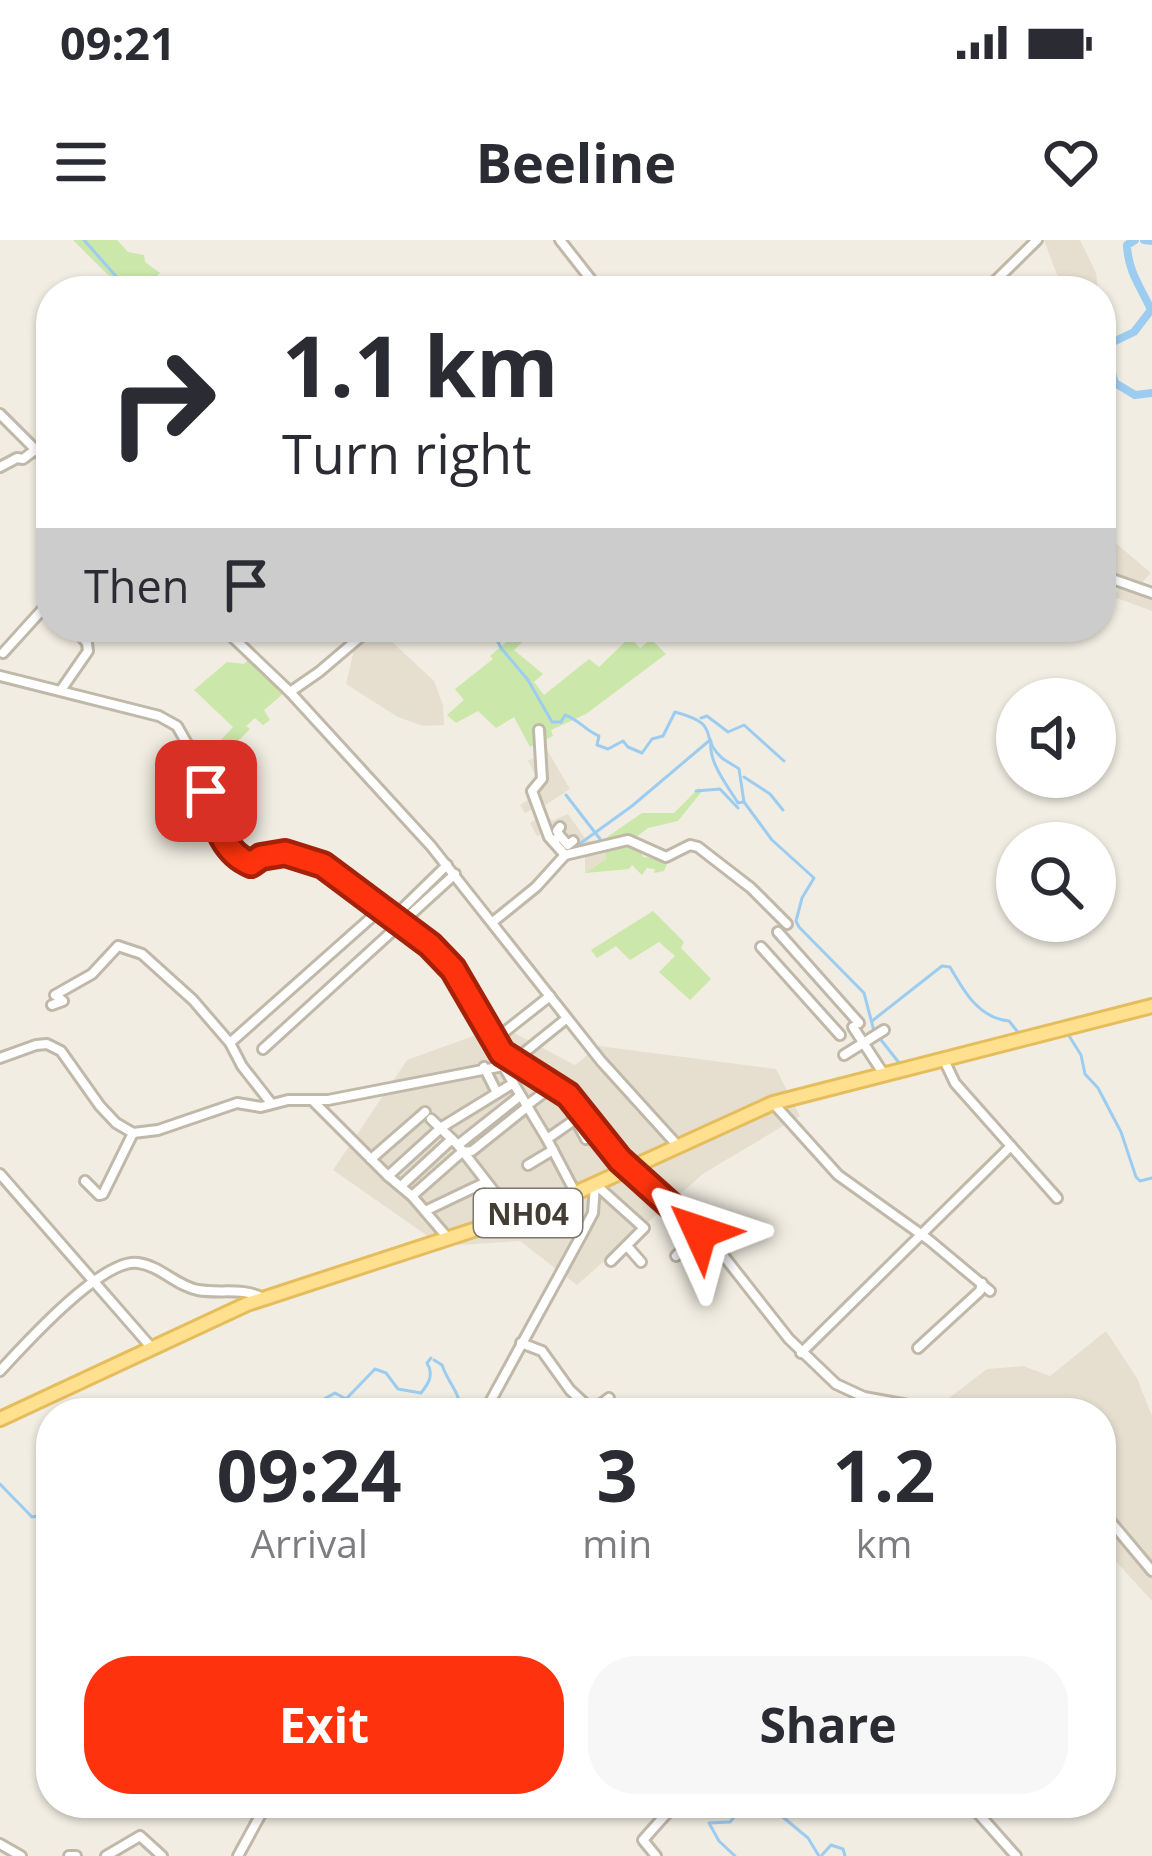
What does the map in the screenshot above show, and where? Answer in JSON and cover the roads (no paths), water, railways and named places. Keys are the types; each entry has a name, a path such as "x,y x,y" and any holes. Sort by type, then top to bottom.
{"main road":[{"name":"NH04","path":"44,1398 264,1299 575,1194 773,1103 1152,1004"},
{"name":"NH04","path":"0,1419 36,1402"}],"street":[{"path":"560,240 588,276"},
{"path":"1000,276 1036,240"},
{"path":"0,414 35,450 0,467"},
{"path":"1116,579 1152,592"},
{"path":"3,653 36,617"},
{"path":"61,691 88,651 86,642"},
{"path":"238,642 455,874 566,1019 677,1146"},
{"path":"290,692 355,642"},
{"path":"0,676 159,716 177,726 198,763 220,834 243,862 251,864 285,853 323,865 403,924 453,969 493,1041 568,1095 586,1139"},
{"path":"539,730 542,779 532,791 540,818 568,845 572,842"},
{"path":"558,835 565,855"},
{"path":"494,921 536,887 565,855 628,840 666,857 690,845 698,847 751,888 787,924"},
{"path":"403,908 447,865"},
{"path":"263,1049 455,874"},
{"path":"230,1042 382,908"},
{"path":"778,932 856,1025 884,1075"},
{"path":"52,1005 62,1001 55,994 92,974 118,946 142,954 230,1042 272,1104"},
{"path":"760,947 773,969 840,1035"},
{"path":"493,1041 550,996"},
{"path":"0,1058 36,1045 61,1051 100,1106 133,1133 158,1130 237,1103 261,1107 313,1101 503,1066 566,1019"},
{"path":"844,1055 884,1030"},
{"path":"944,1059 955,1082 1057,1198"},
{"path":"503,1066 575,1194"},
{"path":"484,1067 497,1093"},
{"path":"388,1176 442,1127 512,1084"},
{"path":"457,1145 472,1151 554,1085"},
{"path":"401,1186 520,1096"},
{"path":"313,1101 412,1196 448,1238"},
{"path":"773,1103 838,1175 986,1287 918,1348"},
{"path":"371,1159 428,1115 514,1217"},
{"path":"547,1139 579,1116"},
{"path":"579,1116 715,1245 801,1353 845,1390 870,1398"},
{"path":"85,1181 99,1195 104,1194 133,1133"},
{"path":"412,1196 457,1145"},
{"path":"801,1353 1011,1146"},
{"path":"528,1165 553,1150"},
{"path":"0,1174 152,1347"},
{"path":"425,1211 486,1183"},
{"path":"595,1184 644,1228 611,1261"},
{"path":"492,1398 593,1213 595,1184"},
{"path":"676,1256 700,1232"},
{"path":"626,1246 640,1262"},
{"path":"0,1372 94,1281 134,1262 194,1290 251,1292 264,1299"},
{"path":"521,1343 542,1351 579,1398"},
{"path":"1116,1528 1152,1571"},
{"path":"238,1856 259,1818"},
{"path":"656,1856 644,1840 663,1818"},
{"path":"982,1818 1016,1856"},
{"path":"106,1856 140,1837 162,1856"},
{"path":"0,1844 21,1856"}],"waterway":[{"path":"84,240 116,276"},
{"path":"1116,341 1134,332 1151,310 1130,263 1127,245 1135,240"},
{"path":"1144,240 1152,241"},
{"path":"1116,384 1135,395 1152,393"},
{"path":"498,642 528,680 552,722 570,717 599,736 597,745 608,749 623,741 642,753 652,739 663,736 675,712 705,726 715,750 739,769 744,802 772,840 814,878 802,898 796,921 799,927 864,993 874,1031 900,1064 1062,1023"},
{"path":"701,718 707,716 728,732 744,725 784,761"},
{"path":"578,845 710,740"},
{"path":"711,741 719,773 738,803 743,802"},
{"path":"744,777 770,794 783,810"},
{"path":"696,791 720,789 738,808"},
{"path":"566,795 600,839"},
{"path":"559,842 570,852 578,845"},
{"path":"872,1021 942,966 950,967 981,1009 1009,1021 1017,1031"},
{"path":"1066,1031 1081,1055 1085,1074 1098,1088 1121,1132 1136,1177 1140,1181 1152,1178"},
{"path":"347,1398 375,1369 386,1373 398,1389 421,1393 430,1379 427,1363 431,1358"},
{"path":"434,1360 442,1365 458,1398"},
{"path":"326,1398 335,1393 344,1398"},
{"path":"0,1484 36,1516"},
{"path":"733,1818 709,1823 735,1856"},
{"path":"784,1818 808,1838 819,1856"},
{"path":"822,1855 831,1845 843,1849 845,1856"}]}
